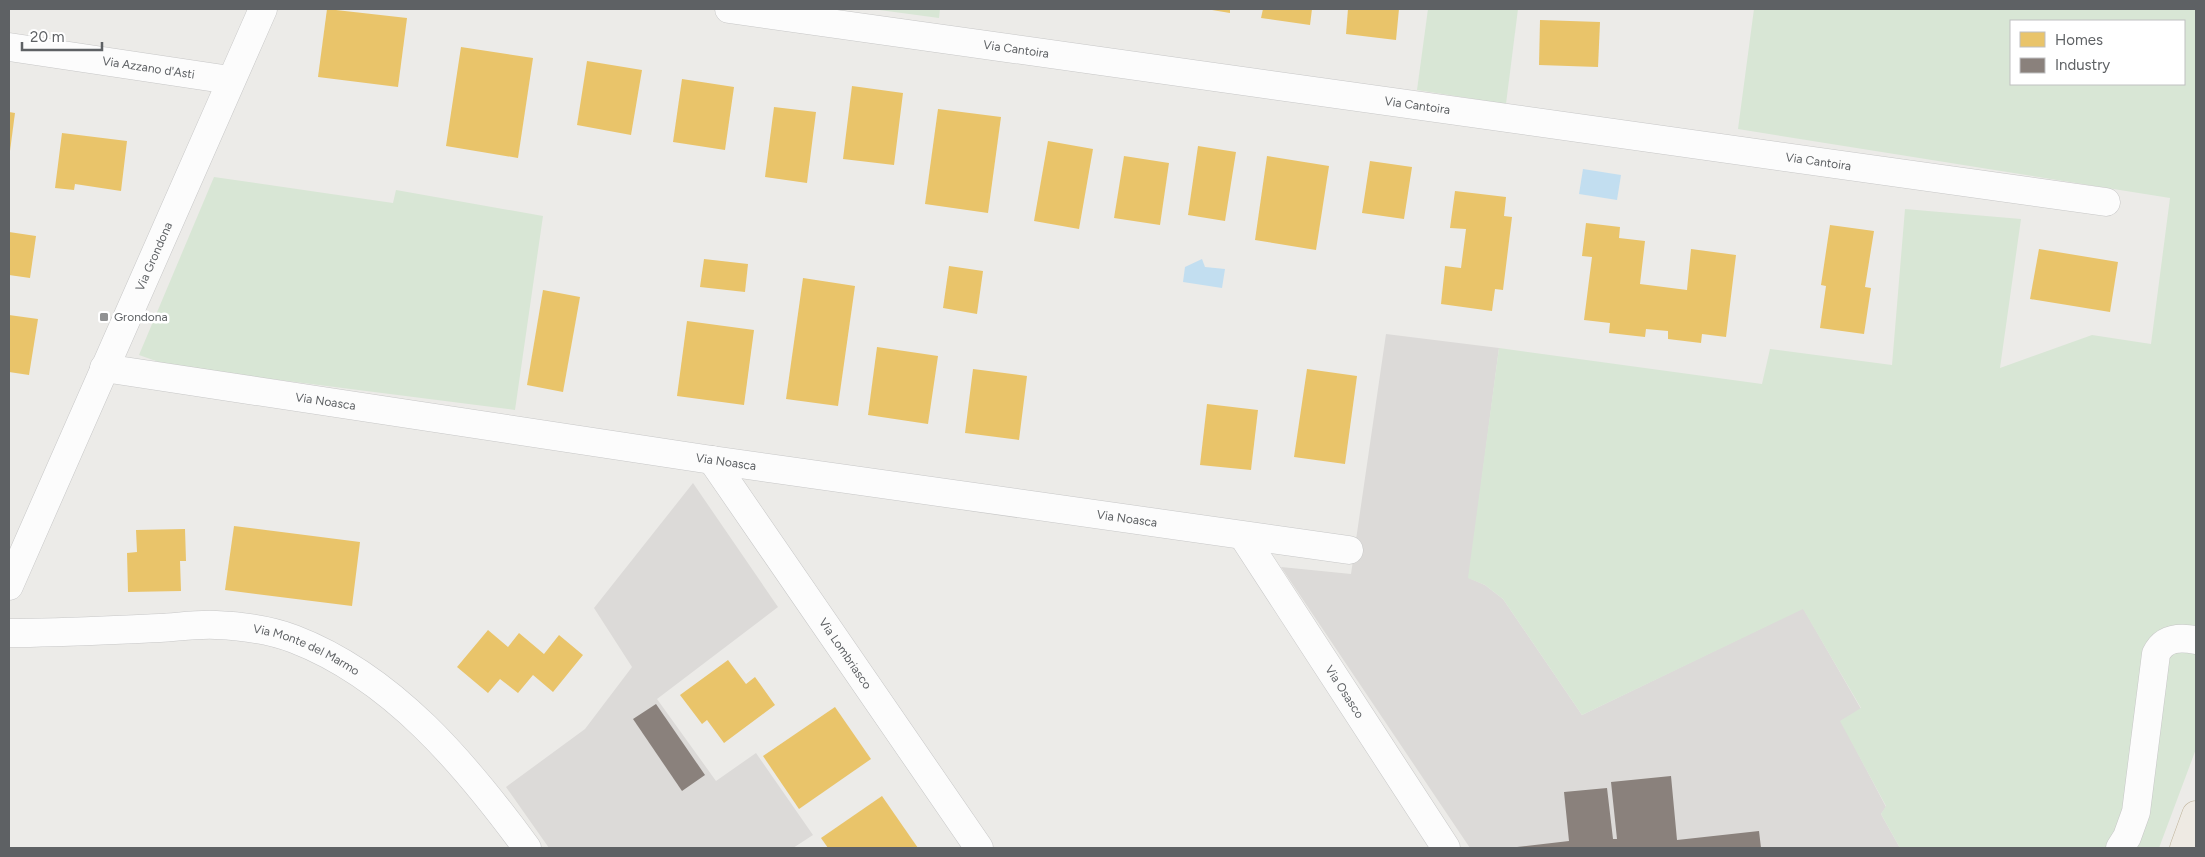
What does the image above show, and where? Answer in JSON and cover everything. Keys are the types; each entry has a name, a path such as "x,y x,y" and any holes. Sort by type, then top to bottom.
{"highway":[{"path":"2184,848 2196,815"}],"street":[{"name":"Via Grondona","path":"9,586 230,80 263,9"},
{"name":"Via Cantoira","path":"728,9 2106,202"},
{"name":"Via Azzano d'Asti","path":"9,47 230,80"},
{"name":"Via Noasca","path":"104,368 712,460 1349,550"},
{"name":"Via Lombriasco","path":"712,460 979,848"},
{"name":"Via Osasco","path":"1243,536 1446,848"},
{"name":"Via Monte del Marmo","path":"9,633 214,625 260,630 293,639 325,654 358,674 415,718 475,779 527,848"},
{"path":"2120,848 2127,837 2136,812 2156,654 2162,645 2170,640 2178,638 2196,640"}],"shaded area":[{"path":"1386,334 1499,348 1469,578 1485,585 1503,599 1582,715 1803,608 1861,709 1841,721 1886,807 1881,814 1900,848 1470,848 1281,567 1351,574"},
{"path":"693,483 778,607 657,699 716,781 756,753 813,835 793,848 549,848 506,787 585,729 632,667 594,608"}],"green space":[{"path":"872,9 940,9 939,18"},
{"path":"1428,9 1518,9 1506,104 1417,90"},
{"path":"1754,9 2196,9 2196,749 2159,848 1900,848 1881,814 1886,806 1840,721 1861,708 1803,609 1582,715 1503,599 1485,585 1468,578 1499,348 1762,384 1770,349 1892,365 1905,209 2021,219 2000,368 2092,335 2151,344 2170,198 1738,129"},
{"path":"214,177 393,203 396,190 543,216 515,410 170,366 139,355"}],"water":[{"path":"1583,169 1621,175 1617,200 1579,194"},
{"path":"1202,259 1205,267 1225,269 1222,288 1183,282 1185,267"}],"building: Homes":[{"path":"327,9 407,18 398,87 318,77"},
{"path":"1206,9 1230,9 1230,13"},
{"path":"1263,9 1312,9 1310,25 1261,18"},
{"path":"1348,9 1399,9 1396,40 1346,34"},
{"path":"1540,20 1600,22 1598,67 1539,65"},
{"path":"461,47 533,58 518,158 446,146"},
{"path":"587,61 642,70 631,135 577,125"},
{"path":"682,79 734,87 725,150 673,142"},
{"path":"852,86 903,93 894,165 843,159"},
{"path":"774,107 816,112 807,183 765,177"},
{"path":"938,109 1001,117 988,213 925,204"},
{"path":"9,112 15,113 10,151 9,151"},
{"path":"62,133 127,141 121,191 75,184 74,190 55,188"},
{"path":"1048,141 1093,149 1079,229 1034,221"},
{"path":"1198,146 1236,152 1225,221 1188,215"},
{"path":"1124,156 1169,163 1160,225 1114,218"},
{"path":"1267,156 1329,166 1316,250 1255,240"},
{"path":"1370,161 1412,167 1404,219 1362,213"},
{"path":"1455,191 1506,197 1504,216 1512,217 1503,290 1495,289 1492,311 1441,304 1445,266 1461,268 1466,229 1450,228"},
{"path":"1586,223 1620,227 1619,238 1645,241 1640,284 1687,290 1691,249 1736,255 1726,337 1702,334 1701,343 1668,339 1668,331 1646,329 1645,337 1609,333 1610,323 1584,320 1592,257 1582,256"},
{"path":"1830,225 1874,231 1865,287 1871,288 1864,334 1820,328 1826,286 1821,285"},
{"path":"9,232 36,236 30,278 9,275"},
{"path":"2039,249 2118,262 2110,312 2030,299"},
{"path":"704,259 748,264 745,292 700,287"},
{"path":"949,266 983,271 977,314 943,308"},
{"path":"803,278 855,286 838,406 786,399"},
{"path":"543,290 580,297 563,392 527,385"},
{"path":"9,315 38,319 29,375 9,372"},
{"path":"687,321 754,330 744,405 677,396"},
{"path":"877,347 938,356 928,424 868,415"},
{"path":"973,369 1027,376 1019,440 965,433"},
{"path":"1307,369 1357,376 1345,464 1294,457"},
{"path":"1207,404 1258,410 1251,470 1200,465"},
{"path":"234,526 360,542 352,606 225,590"},
{"path":"185,529 186,561 180,561 181,591 128,592 127,553 137,552 136,530"},
{"path":"488,630 508,647 519,633 544,654 559,635 583,655 553,692 533,675 518,693 500,679 488,693 457,667"},
{"path":"728,660 746,684 755,677 775,705 724,743 707,720 702,724 680,695"},
{"path":"835,707 871,759 799,809 763,756"},
{"path":"882,796 918,848 828,848 821,838"}],"building: Industry":[{"path":"656,704 705,775 682,791 633,719"},
{"path":"1671,776 1677,840 1759,831 1761,848 1508,848 1569,841 1564,792 1607,788 1613,839 1617,839 1611,782"}],"place":[{"name":"Grondona","path":"104,317"}]}
